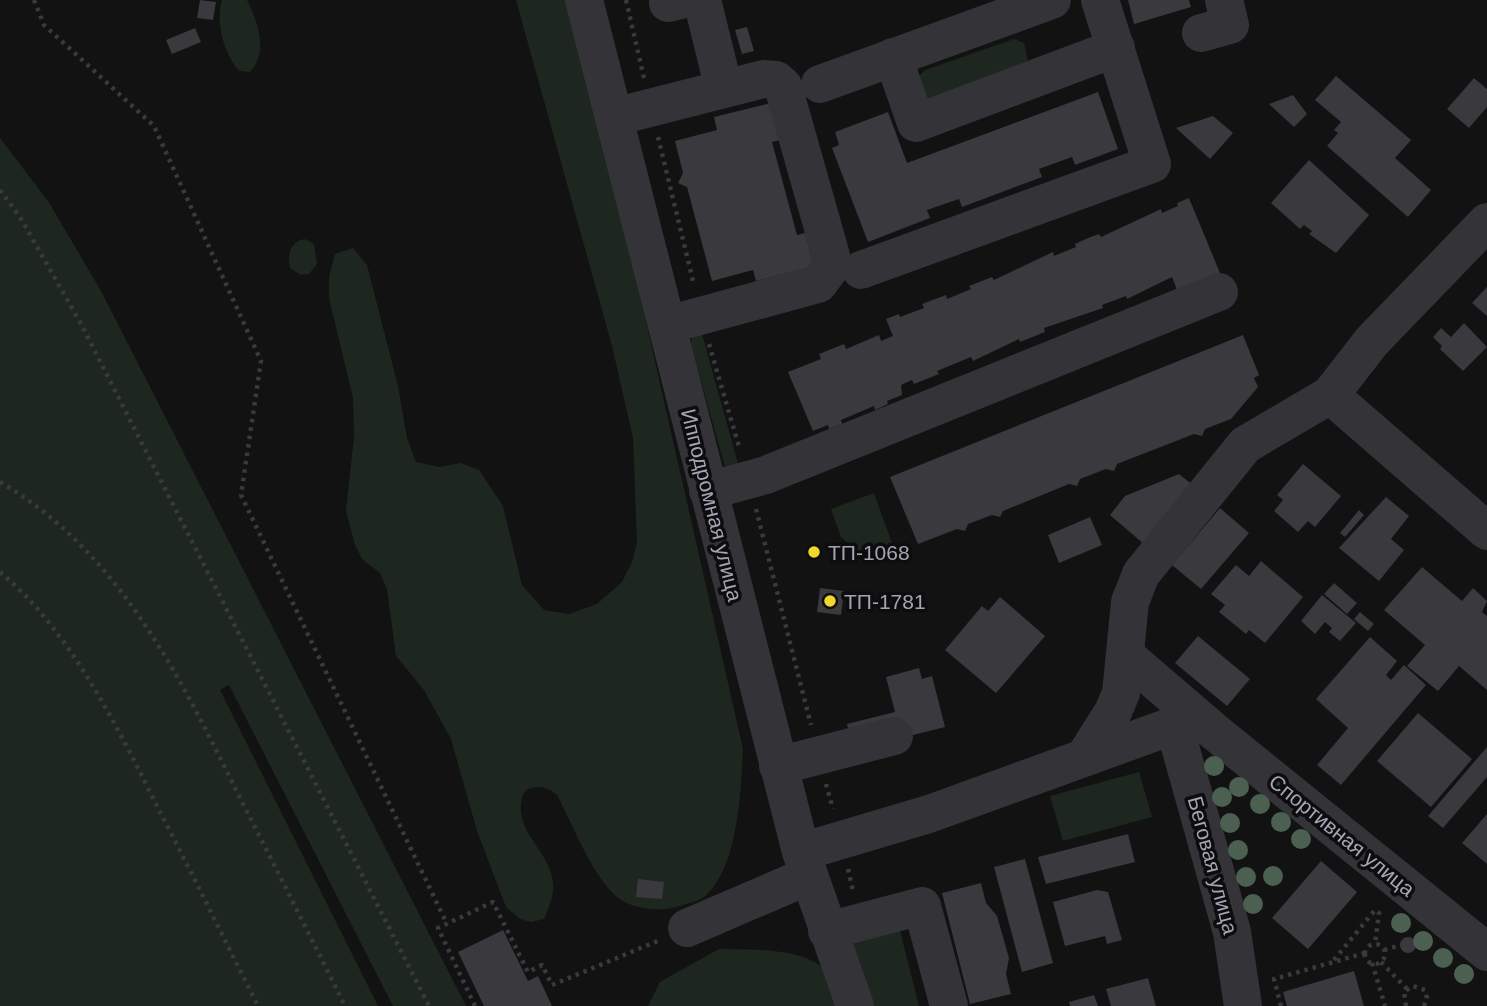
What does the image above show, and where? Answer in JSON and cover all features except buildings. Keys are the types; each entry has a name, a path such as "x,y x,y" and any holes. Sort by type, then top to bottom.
{"street":[{"name":"Ипподромная улица","path":"584,0 804,864 855,1006"},
{"path":"820,84 1052,0"},
{"path":"861,270 1152,164 1100,0"},
{"path":"1201,33 1230,24 1224,0"},
{"path":"684,1 724,89"},
{"path":"893,58 916,123 1116,48"},
{"path":"614,117 764,79 776,80 783,86 831,256 830,268 818,284 667,325"},
{"path":"1084,758 1117,702 1130,602 1141,574 1245,445 1331,395 1373,341 1487,222"},
{"path":"708,491 766,475 1219,292"},
{"path":"1331,395 1487,531"},
{"name":"Спортивная улица","path":"1125,655 1186,721 1487,952"},
{"path":"687,928 804,864 929,814 1186,721"},
{"name":"Беговая улица","path":"1186,721 1233,932 1243,1006"},
{"path":"778,766 894,736"},
{"path":"827,931 922,906 949,1006"}],"path":[{"path":"34,0 44,25 154,126 261,361 241,495 447,924"},
{"path":"0,190 20,217 81,324 429,1006"},
{"path":"0,482 61,524 102,565 133,608 193,704 345,1006"},
{"path":"0,572 22,590 40,612 74,658 122,737 258,1006"},
{"path":"475,1006 438,928 493,902 528,972 542,965 552,985 687,928"},
{"path":"1333,962 1375,910 1379,913 1375,944"},
{"path":"1365,953 1367,946 1375,944 1384,950 1398,946"},
{"path":"1381,962 1384,950"},
{"path":"1281,1006 1274,979 1365,953"},
{"path":"1365,953 1372,963 1384,1006"},
{"path":"1372,963 1381,962"},
{"path":"1381,962 1407,989"},
{"path":"1406,1006 1403,996 1407,989 1418,986 1425,990 1427,998 1424,1006"}],"shaded area":[{"path":"222,0 247,0 255,18 260,46 256,64 250,72 239,71 225,47 220,28"},
{"path":"516,0 573,0 743,749 736,828 724,868 704,897 672,908 642,908 621,900 611,892 593,867 557,795 541,787 526,791 522,798 522,820 549,867 553,888 544,919 531,922 520,919 506,907 477,831 451,739 424,690 396,656 387,589 380,573 362,559 355,545 346,511 354,437 353,398 329,298 329,277 335,254 353,248 367,265 398,386 407,438 416,462 439,467 461,463 479,470 503,506 522,585 544,610 569,614 597,604 622,582 632,562 637,543 633,438 612,346"},
{"path":"1014,39 1024,43 1028,62 931,103 913,82 925,70"},
{"path":"0,138 48,201 100,289 466,1006 393,1006 229,685 220,690 378,1006 0,1006"},
{"path":"305,239 314,244 317,264 309,274 301,275 290,268 289,254 296,243"},
{"path":"701,330 740,471 725,467 691,345 692,336"},
{"path":"874,493 894,549 866,561 841,537 831,509"},
{"path":"1139,772 1152,817 1063,841 1050,796"},
{"path":"899,927 919,1006 864,1006 849,944"},
{"path":"719,949 764,950 810,960 833,977 848,1006 648,1006 660,982"}],"place":[{"name":"ТП-1068","path":"814,552"},
{"name":"ТП-1781","path":"830,601"}]}
